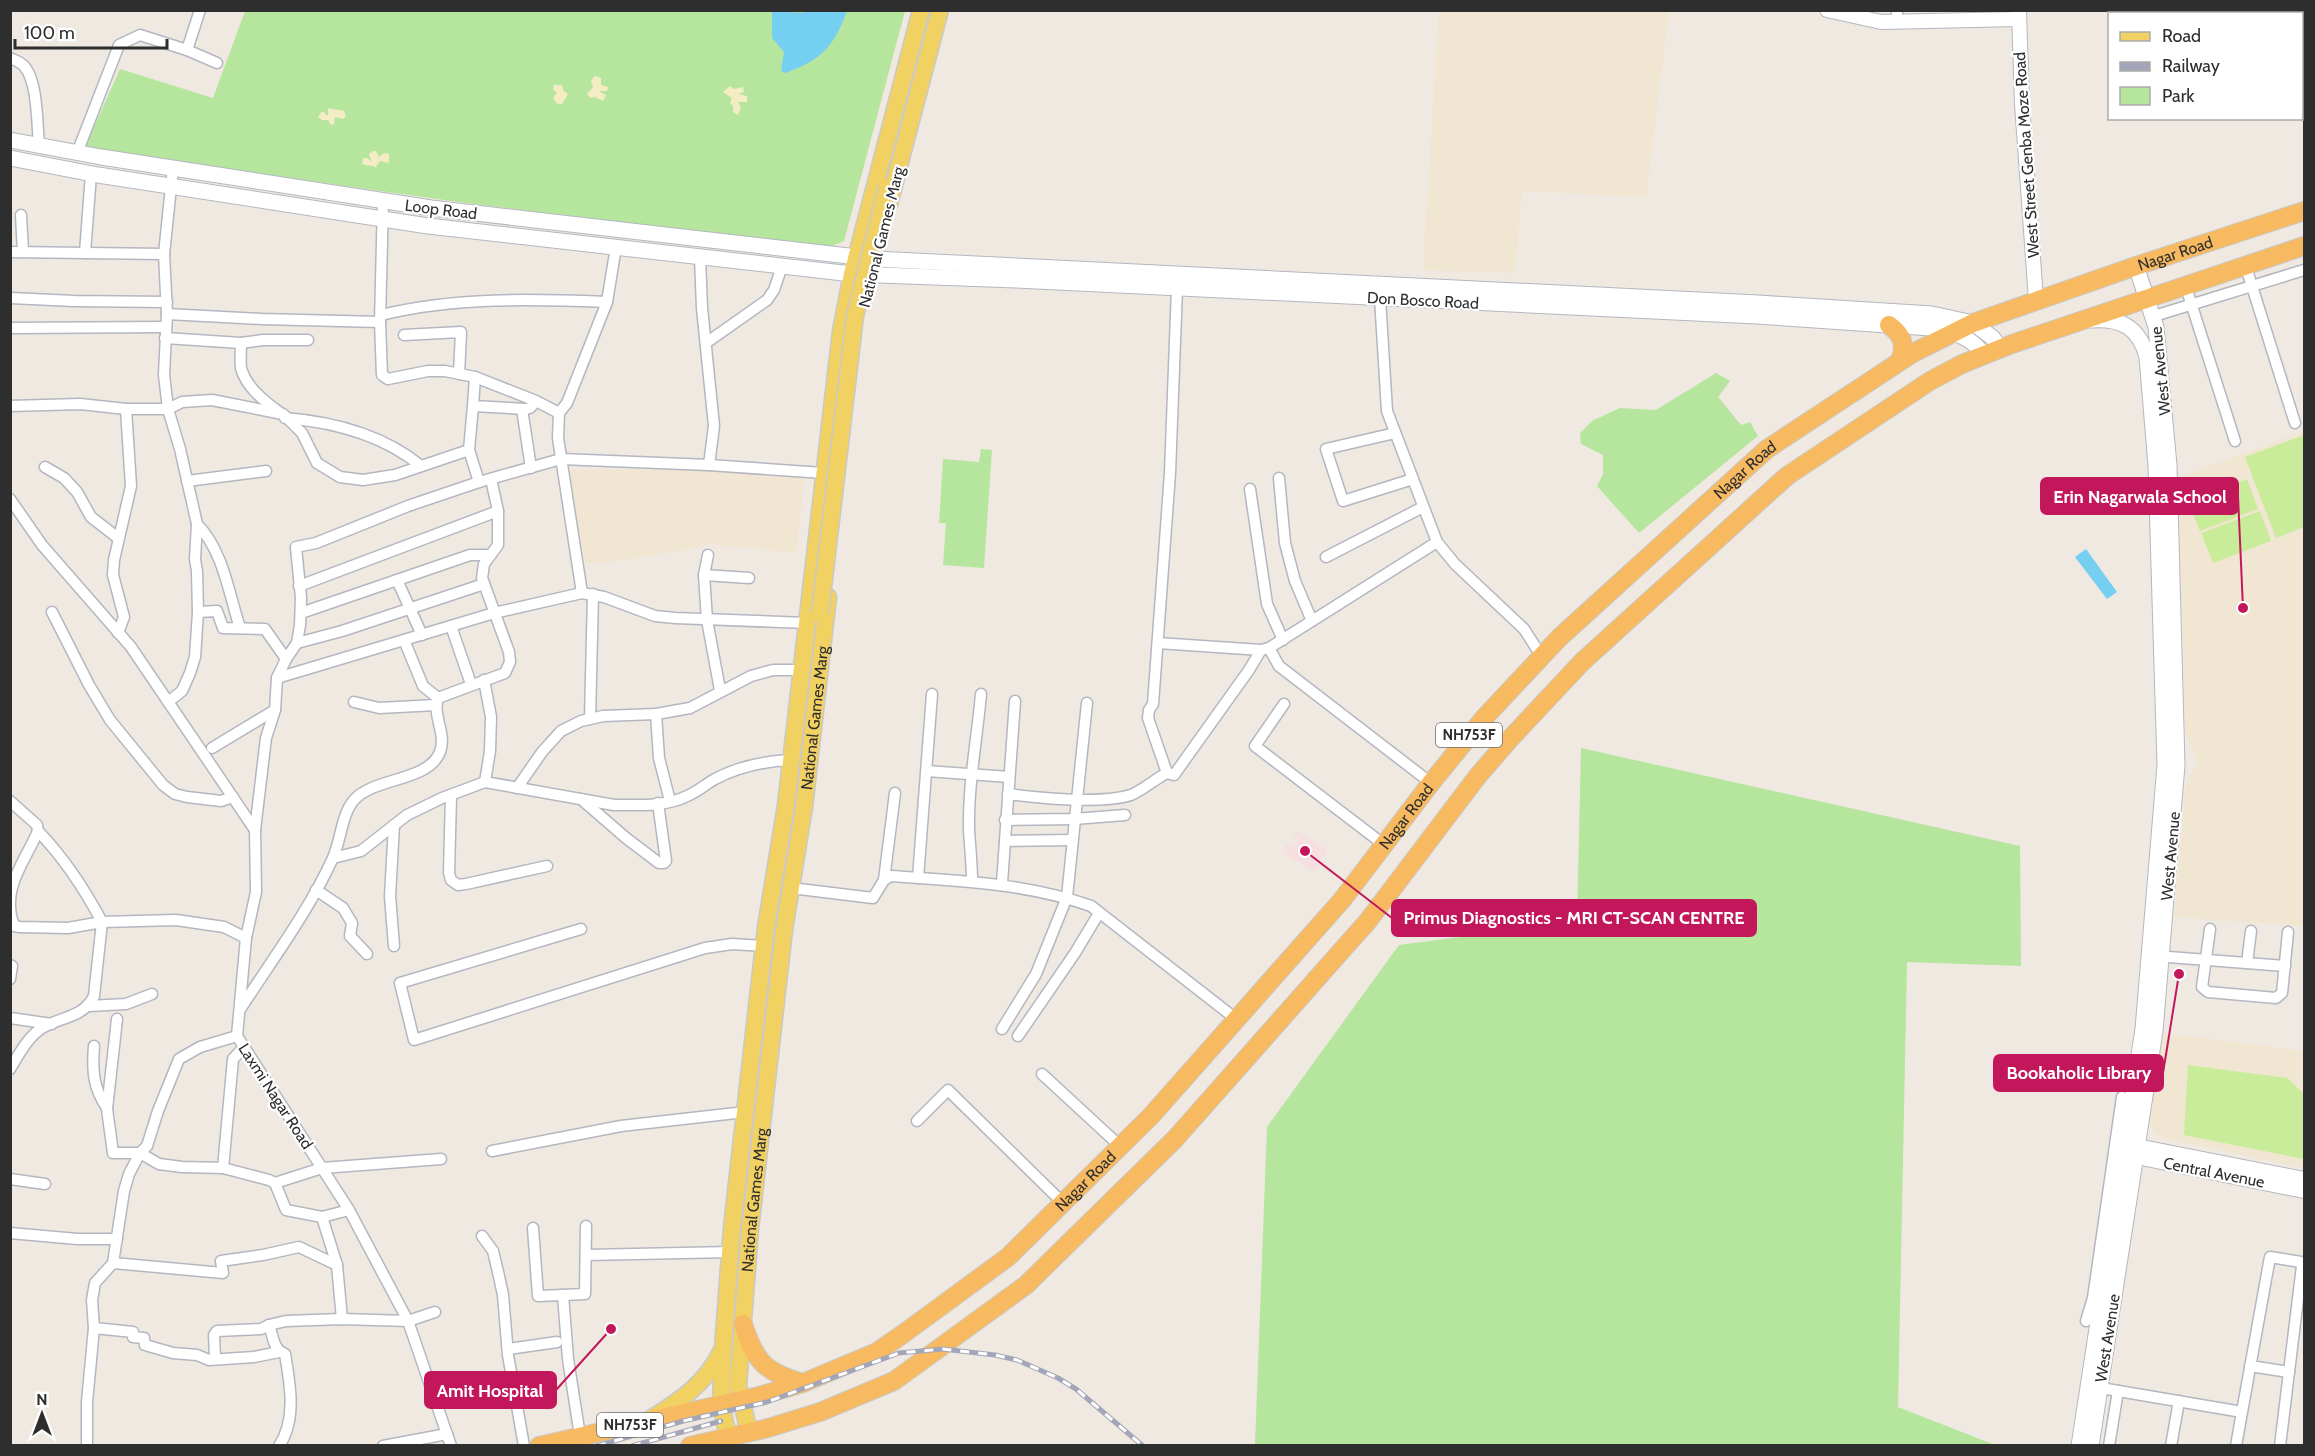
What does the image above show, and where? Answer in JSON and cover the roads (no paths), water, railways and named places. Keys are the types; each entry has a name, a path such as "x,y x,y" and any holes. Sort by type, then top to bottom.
{"highway":[{"name":"Nagar Road","path":"539,1446 740,1400 802,1383 877,1352 903,1334 1008,1257 1151,1116 1342,900 1383,844 1484,718 1567,630 1754,460 1792,432 1900,362 1953,332 2036,300 2304,211"},
{"name":"Nagar Road","path":"690,1446 820,1412 894,1381 1030,1282 1190,1122 1368,921 1477,777 1582,662 1787,476 1930,381 1962,364 2077,321 2304,246"},
{"path":"1889,325 1899,333 1903,341 1900,362"},
{"path":"743,1324 751,1348 763,1365 784,1378 802,1383"}],"main road":[{"name":"National Games Marg","path":"729,1437 721,1404 730,1252 772,885 781,841 801,670 814,615 823,473 843,321 852,274 921,10"},
{"path":"772,885 782,870 795,781 814,615 855,316 927,10"},
{"path":"884,186 934,10"},
{"name":"National Games Marg","path":"749,1432 738,1386 750,1229 778,982 804,807 861,322 873,267 940,10"},
{"name":"Loop Road","path":"10,140 77,153 431,208 857,257 873,267"},
{"name":"Loop Road","path":"10,158 91,174 383,219 852,274"},
{"name":"West Avenue","path":"2079,1446 2094,1386 2130,1150 2143,1029 2156,956 2177,765 2169,465 2154,316 2136,266"},
{"name":"Don Bosco Road","path":"852,274 873,267 1768,303 1932,314 1973,323 1993,338 1992,352 1953,332 1931,328 1177,288 873,267"},
{"name":"West Avenue","path":"2077,321 2101,320 2128,326 2144,345 2147,357 2156,466 2165,765 2156,956"},
{"path":"843,321 861,322"},
{"path":"791,888 788,870 796,823 814,615"},
{"name":"West Avenue","path":"2091,1446 2094,1386 2115,1177 2130,1150"},
{"path":"646,1421 689,1394 708,1374 723,1348"}],"street":[{"path":"187,50 200,10"},
{"path":"1827,10 1881,22 1897,17 2019,15"},
{"name":"West Street Genba Moze Road","path":"2019,15 2022,104 2036,300"},
{"path":"77,153 119,45 140,35 187,50 217,63"},
{"path":"10,58 23,64 30,76 39,145"},
{"path":"168,702 182,690 190,673 195,657 198,612 195,559 197,524 168,409 165,375 167,302 164,254 172,168"},
{"path":"85,253 91,174"},
{"path":"383,201 380,318 384,378 445,370 475,377 536,401 559,413"},
{"path":"21,215 23,252"},
{"path":"590,719 587,593 561,459 558,438 559,413 567,403 607,302 616,248"},
{"path":"10,252 164,254"},
{"path":"700,257 714,426 709,465"},
{"path":"2244,264 2295,423"},
{"path":"706,343 767,300 774,290 782,266"},
{"path":"2154,316 2304,270"},
{"path":"2186,284 2235,441"},
{"path":"1167,773 1148,718 1153,704 1170,473 1177,288"},
{"path":"10,298 167,302"},
{"path":"1380,298 1385,402 1437,542 1455,564 1524,629 1542,657"},
{"path":"167,314 262,319 380,318 408,308 489,300 607,302"},
{"path":"10,328 166,333 241,344 263,340 308,340"},
{"path":"404,335 461,332 459,374"},
{"path":"241,344 241,368 250,385 265,402 302,433 318,463 340,477 363,480 395,475 469,450"},
{"path":"475,377 469,450 479,482"},
{"path":"10,406 80,404 126,409 168,409 182,402 212,400 355,430 404,452 421,466"},
{"path":"473,406 522,409 530,408 536,401"},
{"path":"118,633 124,617 113,575 118,537 126,515 131,486 126,409"},
{"path":"522,409 531,468"},
{"path":"1395,433 1326,449 1343,501 1413,479"},
{"path":"277,678 297,643 301,613 296,547 316,543 408,506 479,482 561,459 709,465 823,473"},
{"path":"45,467 64,478 77,492 91,517 118,537"},
{"path":"188,481 266,471"},
{"path":"1279,478 1285,543 1295,581 1312,621"},
{"path":"354,702 380,708 437,701 471,684 505,672 510,662 509,652 482,578 484,564 498,544 498,511 491,479"},
{"path":"1250,489 1268,604 1282,640"},
{"path":"10,499 42,545 131,647 255,830"},
{"path":"1326,556 1423,507"},
{"path":"299,586 498,511"},
{"path":"197,524 204,531 219,561 240,628"},
{"path":"1008,794 1045,799 1124,797 1134,794 1167,773 1174,775 1265,649 1437,542"},
{"path":"301,613 471,555 489,555"},
{"path":"708,555 704,575 707,620 720,690"},
{"path":"704,575 749,578"},
{"path":"397,580 422,635"},
{"path":"297,643 342,631 484,584"},
{"path":"277,678 494,613 587,593 656,616 707,620 814,615"},
{"path":"198,612 218,610 223,628 266,629 286,659"},
{"path":"52,612 89,685 110,720 163,785 175,794 187,797 221,801 233,797"},
{"path":"451,626 471,684"},
{"path":"240,1011 316,890 333,858 350,805 363,792 421,770 435,761 440,752 442,738 437,701 423,686 404,640"},
{"path":"1158,643 1265,649 1279,666 1431,783"},
{"path":"517,788 542,752 561,731 581,721 656,714 690,708 720,690 762,673 773,670 801,670"},
{"name":"Laxmi Nagar Road","path":"277,678 275,710 266,738 255,830 255,892 246,938 237,1036 349,1210 408,1321 451,1446"},
{"path":"484,680 490,717 490,751 485,782"},
{"path":"918,878 932,694"},
{"path":"972,881 972,846 969,831 972,774 981,694"},
{"path":"1002,883 1015,701"},
{"path":"1002,1029 1036,974 1067,897 1087,704"},
{"path":"1284,704 1255,746 1383,844"},
{"path":"212,748 275,710"},
{"path":"581,799 659,863 666,861 664,802 656,714"},
{"path":"333,858 361,851 407,815 485,782 614,805 664,802 686,797 739,768 765,761 791,760"},
{"path":"927,771 1009,777"},
{"path":"791,888 873,898 884,880 896,792"},
{"path":"451,796 449,873 451,880 458,885 466,884 547,866"},
{"path":"10,1069 25,1045 39,1030 76,1015 89,1006 94,996 102,922 88,895 63,859 38,831 37,825 11,799"},
{"path":"1005,820 1074,819 1125,815"},
{"path":"394,825 390,896 394,945"},
{"path":"38,831 16,870 11,894 11,919 14,926 68,928 102,922 176,920 224,927 246,938"},
{"path":"1005,841 1072,840"},
{"path":"884,880 891,876 1002,883 1067,897 1090,906 1236,1019"},
{"path":"316,890 343,908 352,923 350,936 367,954"},
{"path":"1018,1036 1075,953 1099,913"},
{"path":"581,929 400,983 414,1040 705,948 732,944 764,946"},
{"path":"2211,929 2202,987 2204,990 2276,998 2282,993 2288,932"},
{"path":"2247,963 2251,931"},
{"path":"2156,956 2285,966"},
{"path":"10,965 12,966 10,979"},
{"path":"89,1006 126,1004 152,994"},
{"path":"10,1018 52,1024"},
{"path":"117,1019 107,1108 113,1153 140,1153 159,1164 223,1168 275,1183 322,1168 441,1159"},
{"path":"87,1446 87,1402 94,1328 92,1300 95,1283 113,1263 124,1191 129,1174 140,1153 147,1146 179,1059 200,1047 237,1036"},
{"path":"94,1046 93,1078 96,1091 107,1108"},
{"path":"223,1168 233,1059 244,1047"},
{"path":"1042,1074 1120,1146"},
{"path":"917,1121 948,1090 1062,1202"},
{"path":"2086,1321 2093,1298 2115,1177 2122,1097"},
{"path":"492,1151 621,1126 745,1112"},
{"name":"Central Avenue","path":"2130,1150 2304,1179"},
{"name":"Central Avenue","path":"2130,1150 2304,1191"},
{"path":"10,1179 45,1184"},
{"path":"275,1183 286,1210 322,1217 349,1210"},
{"path":"322,1217 337,1265 342,1319"},
{"path":"533,1228 538,1296 585,1294 586,1226"},
{"path":"10,1233 76,1239 117,1239"},
{"path":"482,1236 493,1251 503,1295 508,1349 524,1446"},
{"path":"113,1263 223,1273 222,1261 299,1247 337,1265"},
{"path":"586,1255 730,1252"},
{"path":"2236,1446 2270,1257 2301,1262 2280,1446"},
{"path":"563,1295 568,1359 580,1436"},
{"path":"215,1358 214,1335 218,1331 261,1329 286,1321 342,1319 408,1321 435,1312"},
{"path":"270,1325 279,1352"},
{"path":"94,1328 133,1332 133,1337 144,1338 145,1345 174,1353 197,1355 209,1360 254,1357 279,1352 285,1354 291,1398 285,1437 279,1446"},
{"path":"508,1349 557,1342"},
{"path":"2250,1366 2289,1372"},
{"path":"2094,1386 2242,1412"},
{"path":"2109,1446 2118,1391"},
{"path":"2171,1446 2179,1401"},
{"path":"385,1445 447,1434"}],"water":[{"path":"847,11 837,34 825,50 808,63 785,73 781,71 784,52 772,38 772,12 802,13"},
{"path":"2086,549 2117,592 2107,599 2075,557"}],"railway":[{"path":"597,1446 683,1421 767,1402 899,1353 943,1349 1017,1360 1058,1378 1076,1389 1143,1446"},
{"path":"632,1446 721,1421"}],"place":[{"name":"Erin Nagarwala School","path":"2243,608"},
{"name":"Primus Diagnostics - MRI CT-SCAN CENTRE","path":"1305,851"},
{"name":"Bookaholic Library","path":"2179,974"},
{"name":"Amit Hospital","path":"611,1329"}]}
